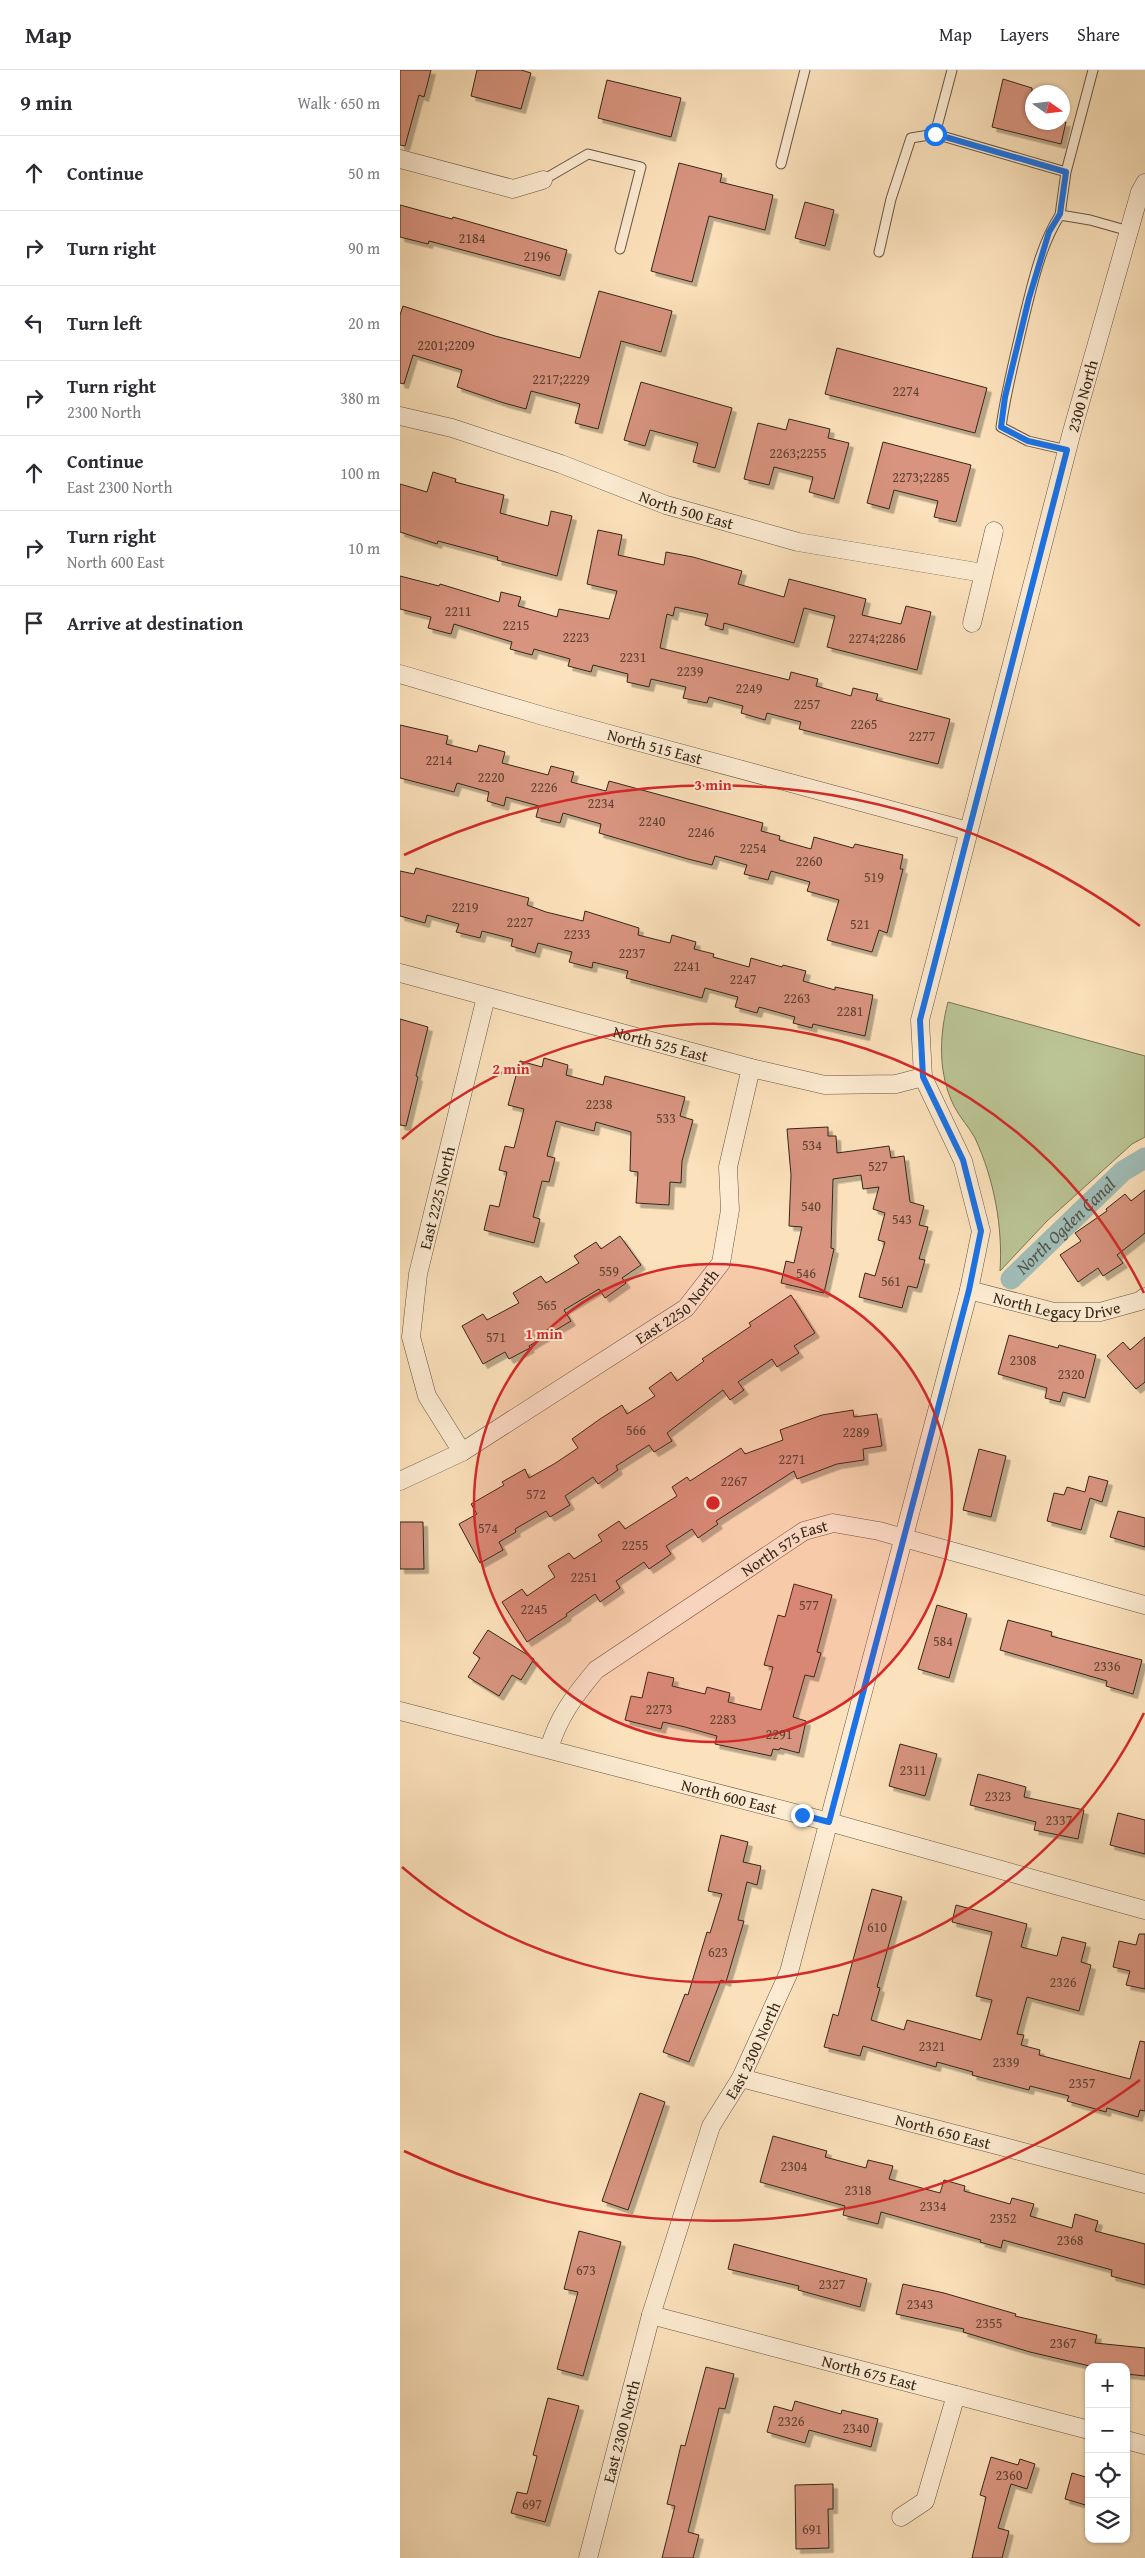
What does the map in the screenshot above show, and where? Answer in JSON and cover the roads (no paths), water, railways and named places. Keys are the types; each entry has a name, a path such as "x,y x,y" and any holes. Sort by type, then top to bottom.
{"street":[{"path":"400,159 513,189 543,180"},
{"name":"2300 North","path":"904,1536 969,1290 981,1231 963,1160 923,1077 920,1020 1067,450 1140,192 1145,183"},
{"name":"North 500 East","path":"400,416 452,428 561,464 666,505 798,542 983,573"},
{"path":"972,623 994,531"},
{"name":"North 515 East","path":"400,674 543,716 968,831"},
{"name":"North 525 East","path":"400,974 825,1086 896,1084 923,1077"},
{"name":"East 2225 North","path":"462,1452 427,1396 411,1337 418,1274 486,997"},
{"name":"East 2250 North","path":"462,1452 686,1308 721,1264 730,1210 728,1167 751,1068"},
{"name":"North Legacy Drive","path":"969,1290 1054,1312 1100,1312 1140,1301 1145,1297"},
{"path":"400,1481 462,1452"},
{"name":"North 575 East","path":"549,1749 554,1730 570,1700 596,1670 804,1531 832,1523 904,1536 1145,1605"},
{"name":"East 2300 North","path":"588,2558 651,2315 711,2126 741,2078 789,1972 904,1536"},
{"name":"North 600 East","path":"400,1711 829,1822 1145,1910"},
{"name":"North 650 East","path":"741,2078 1145,2184"},
{"name":"North 675 East","path":"651,2315 1085,2429"},
{"path":"901,2517 925,2501 956,2395"},
{"path":"1130,2441 1145,2444"}],"lane":[{"path":"781,164 805,70"},
{"path":"935,134 952,70"},
{"path":"1067,450 1028,441 1001,427 1005,397 1029,298 1049,232 1060,214 1066,172 1093,70"},
{"path":"879,252 890,199 911,138 935,134 1066,172"},
{"path":"543,180 588,154 641,168 620,249"},
{"path":"1060,214 1129,231"}],"waterway":[{"name":"North Ogden Canal","path":"1011,1279 1123,1171 1145,1158"}]}
